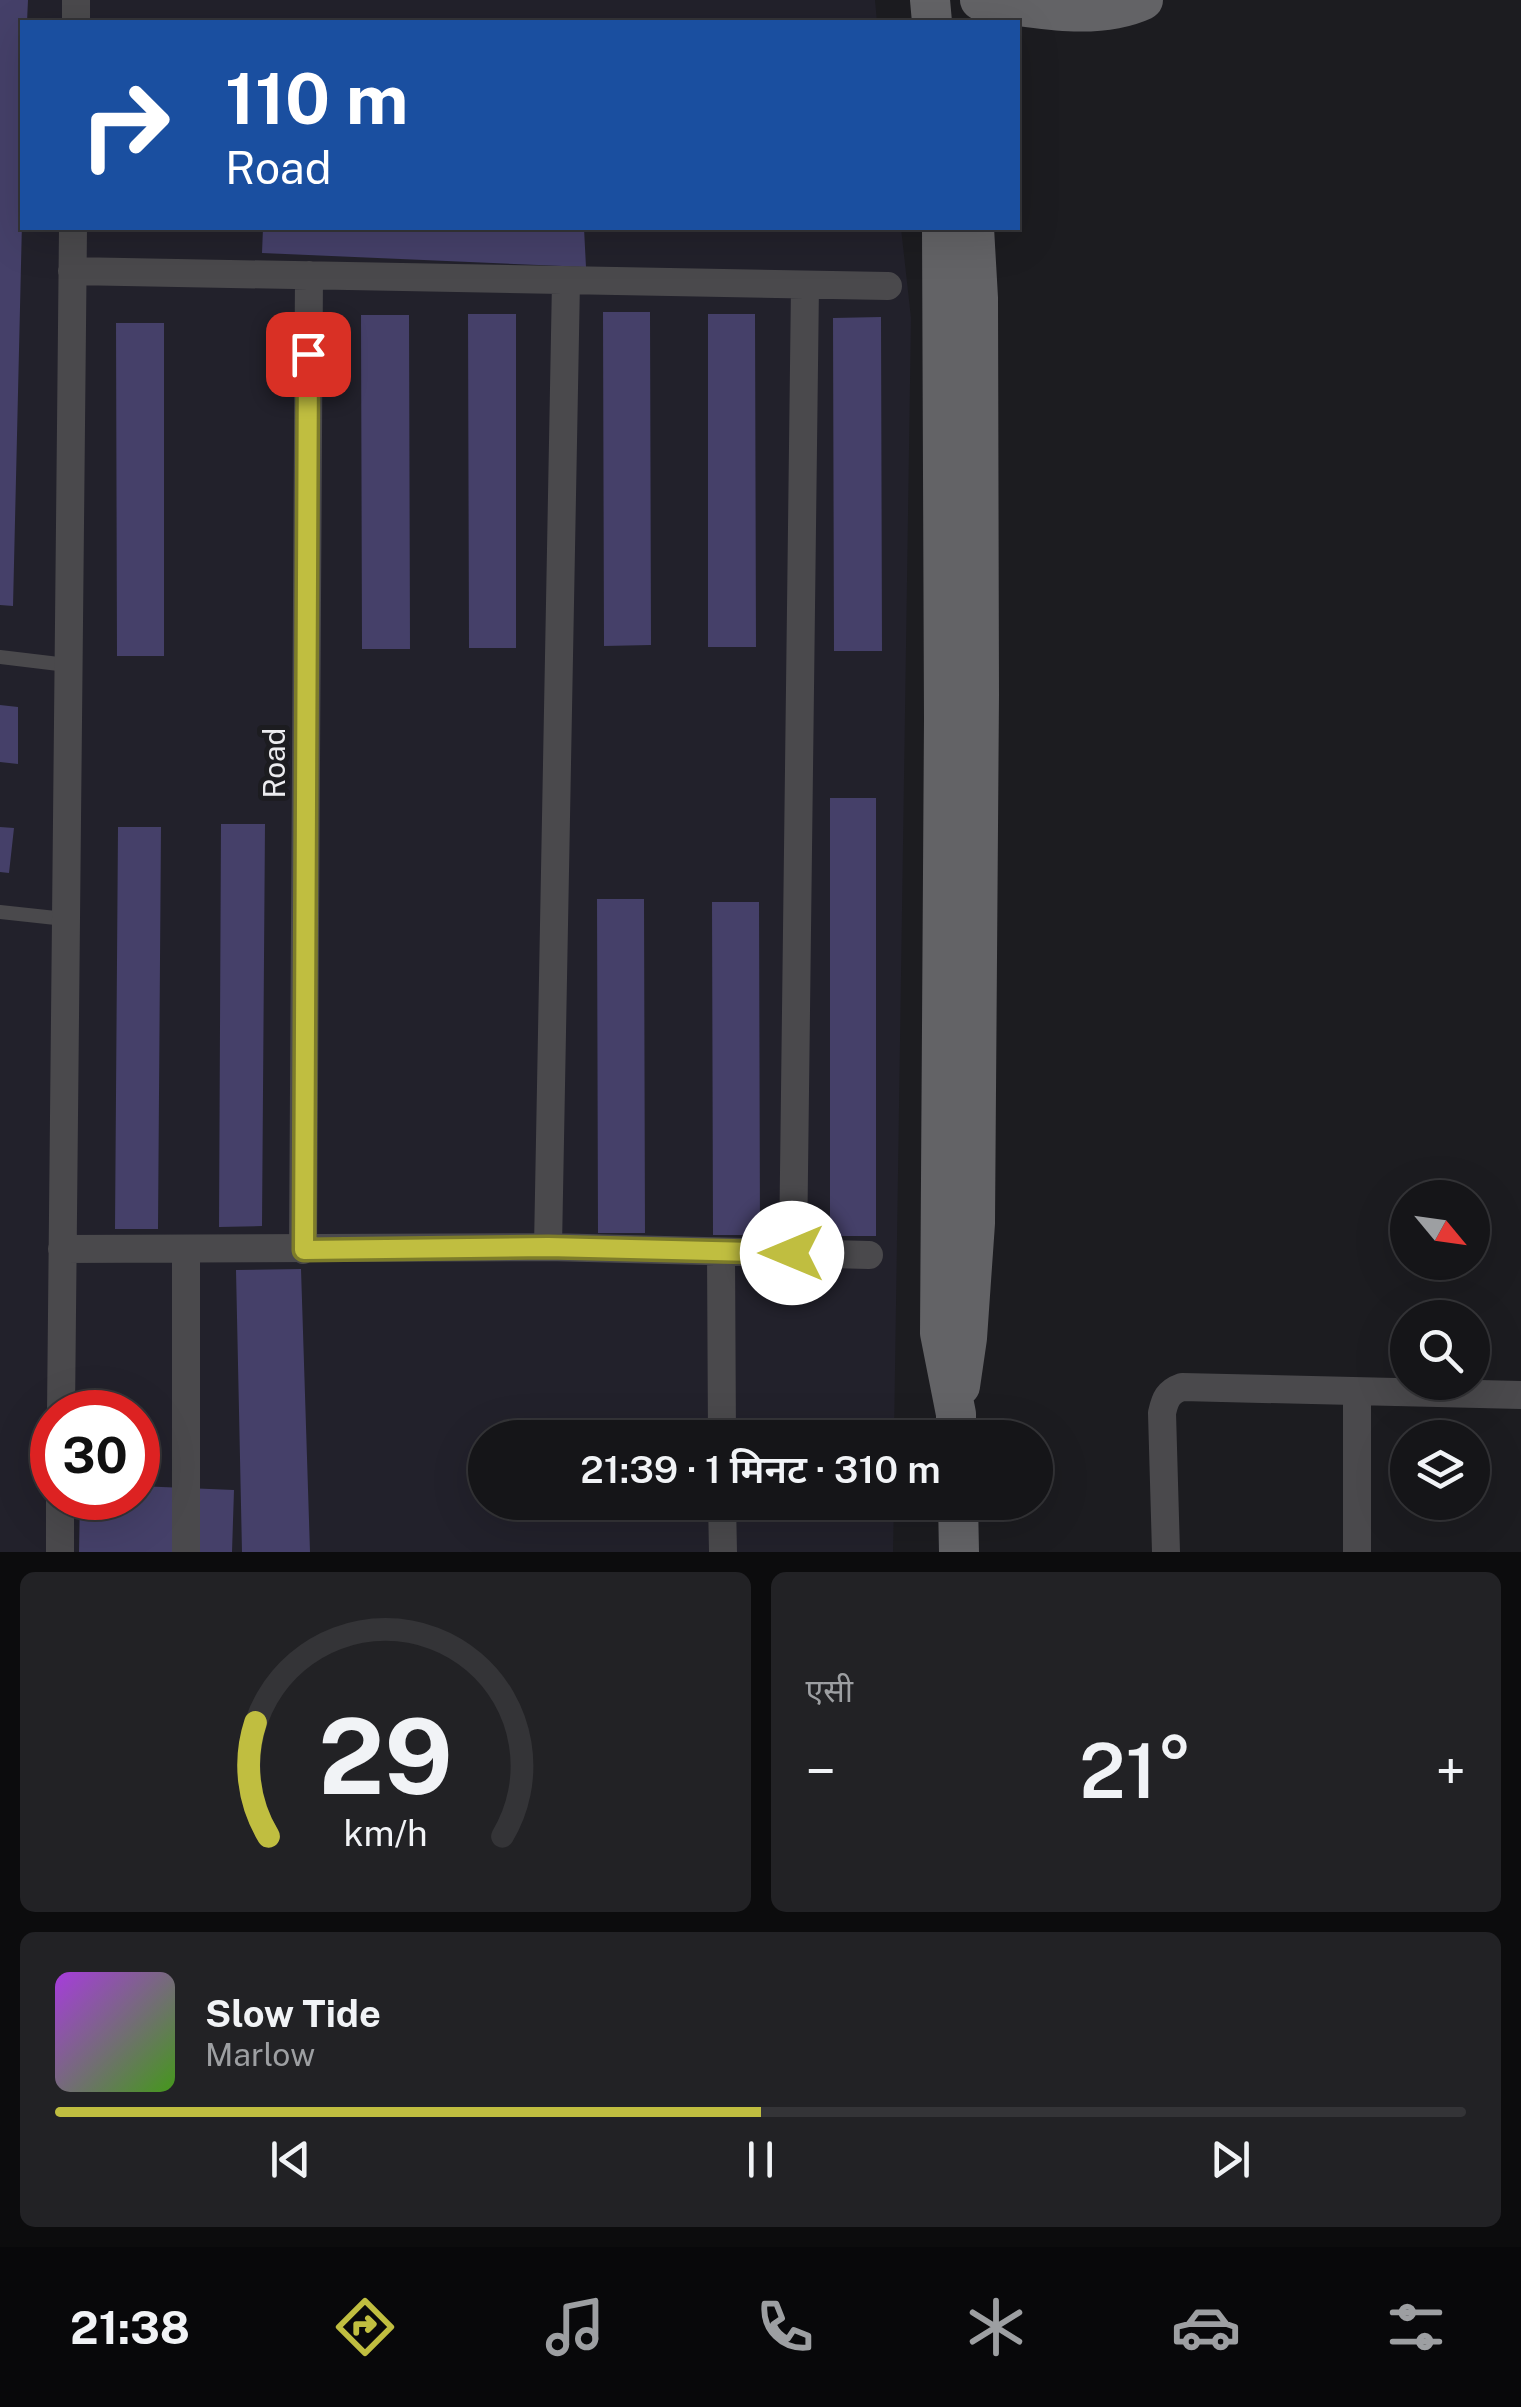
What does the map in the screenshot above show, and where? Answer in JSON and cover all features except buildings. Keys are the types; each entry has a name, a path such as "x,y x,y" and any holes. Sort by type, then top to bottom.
{"main road":[{"path":"980,0 1085,10 1130,6 1143,0"},
{"path":"942,230 940,1332 955,1420"},
{"path":"957,1420 975,1223 978,298 974,230"},
{"path":"959,1520 960,1552"}],"street":[{"path":"61,1390 73,230"},
{"path":"72,271 888,286"},
{"name":"Road","path":"304,1250 309,276"},
{"path":"548,1247 566,280"},
{"path":"792,1253 805,285"},
{"path":"62,1249 548,1247 869,1255"},
{"path":"186,1249 186,1552"},
{"path":"721,1253 722,1420"},
{"path":"1166,1552 1162,1413 1172,1390 1182,1387 1521,1395"},
{"path":"1358,1392 1358,1552"},
{"path":"60,1520 60,1552"},
{"path":"722,1520 723,1552"}],"lane":[{"path":"0,657 67,665"},
{"path":"0,912 65,919"}],"shaded area":[{"path":"0,0 875,0 877,20 20,20 20,230 901,230 911,318 894,1420 468,1420 468,1520 894,1520 893,1552 0,1552"}],"route":[{"path":"308,354 304,1250 548,1247 792,1253"}]}
